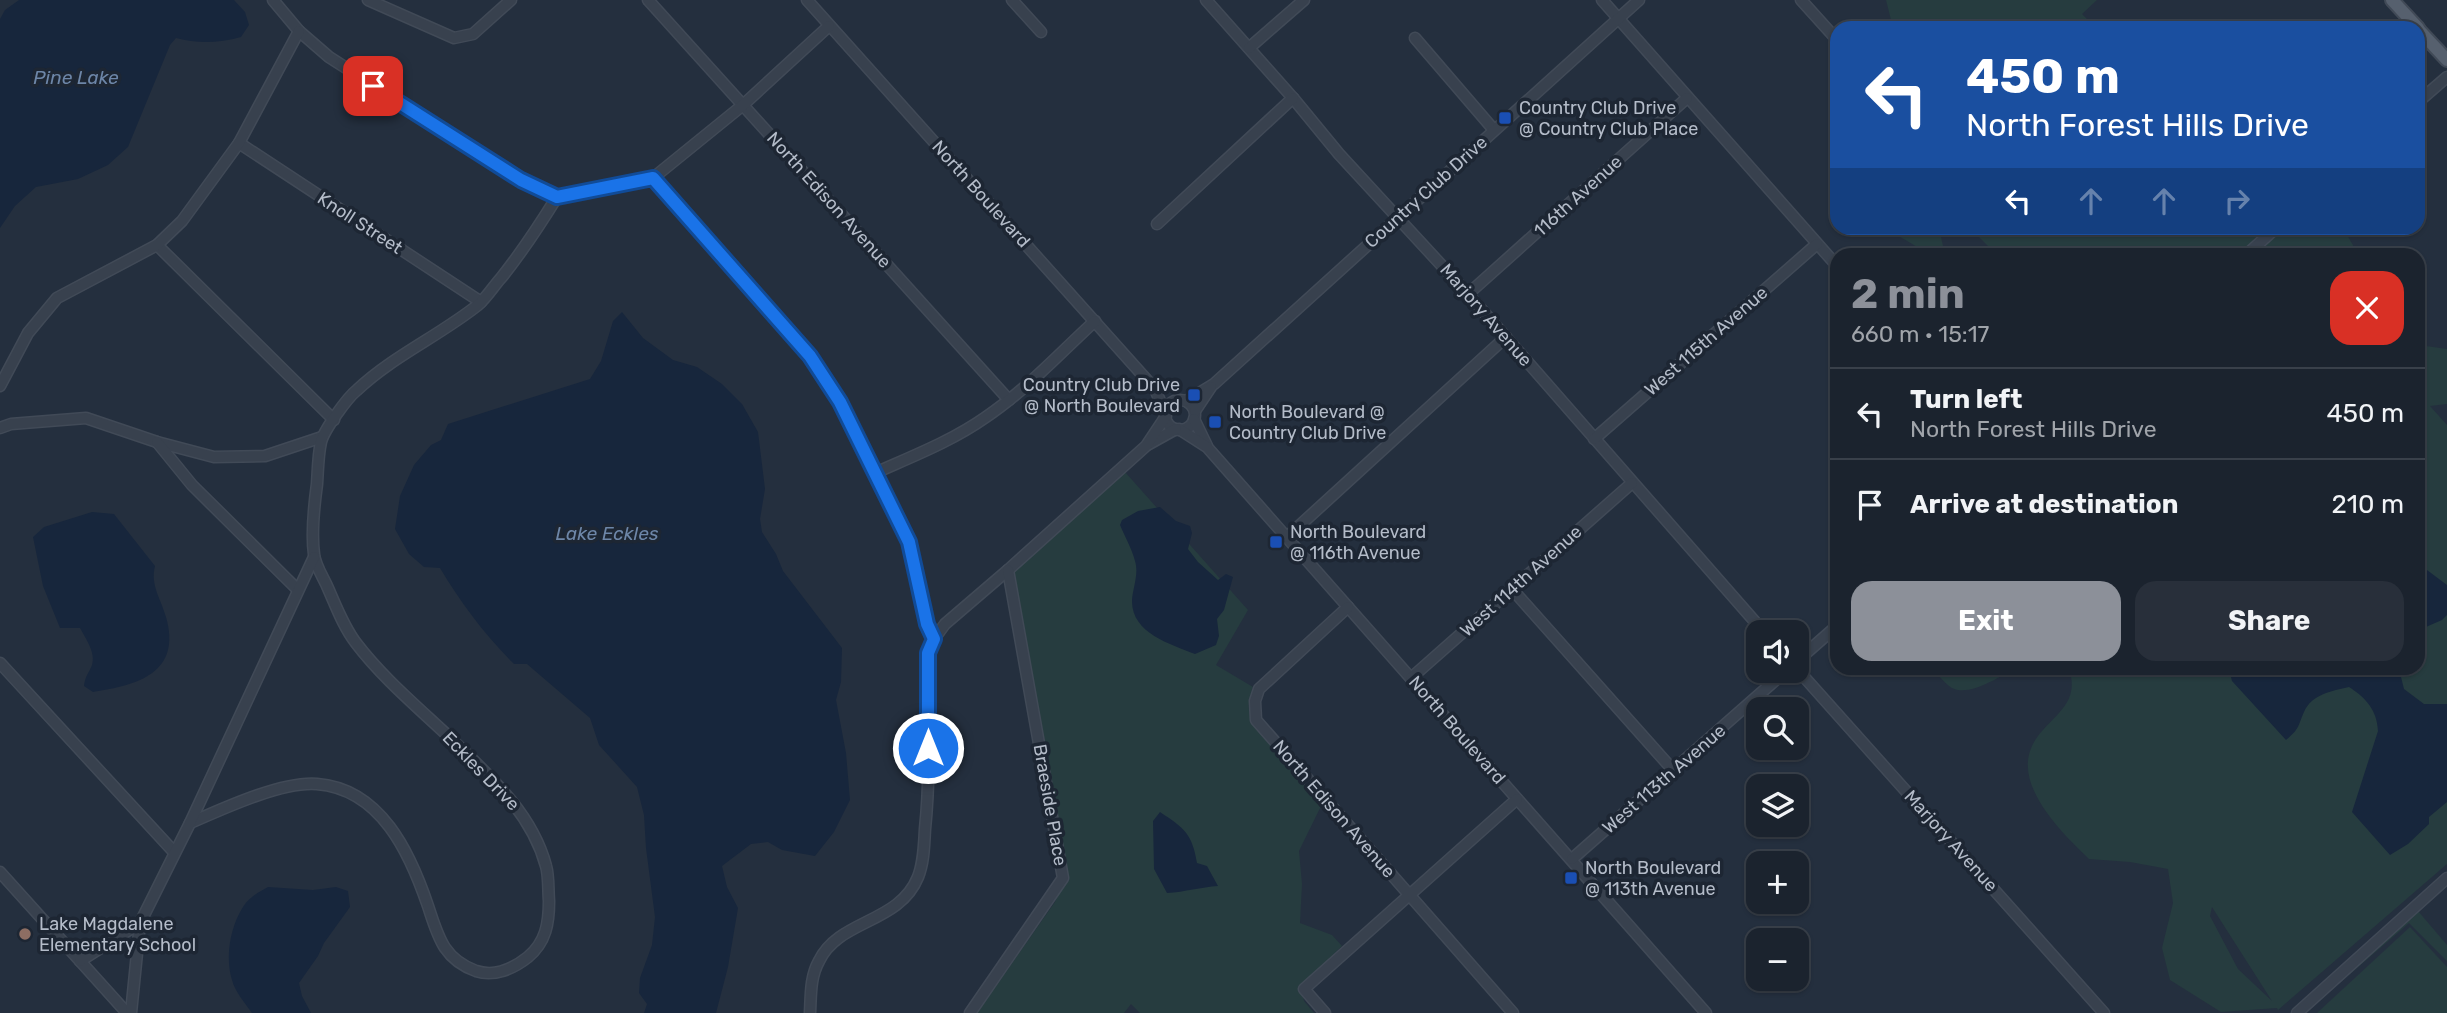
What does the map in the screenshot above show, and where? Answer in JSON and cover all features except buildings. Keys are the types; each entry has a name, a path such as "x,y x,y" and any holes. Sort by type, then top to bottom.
{"main road":[{"path":"2392,0 2411,21"},
{"path":"2425,36 2447,60"}],"street":[{"path":"273,0 299,31 328,57 521,180 557,197 653,178 743,105 830,26"},
{"path":"368,0 454,38 474,34 511,0"},
{"name":"North Edison Avenue","path":"648,0 1009,400"},
{"name":"North Boulevard","path":"807,0 1155,389 1166,415"},
{"path":"1012,0 1041,32"},
{"name":"Marjory Avenue","path":"1206,0 1293,98 1339,155 1468,294 1753,620"},
{"path":"1249,48 1304,0"},
{"path":"1602,0 1830,258"},
{"name":"Country Club Drive","path":"1182,400 1214,384 1639,0"},
{"path":"1801,0 1830,32"},
{"path":"0,386 28,333 57,298 157,245 182,221 239,143 299,31"},
{"path":"1415,38 1494,130"},
{"path":"2425,96 2447,77"},
{"path":"1157,224 1293,98"},
{"name":"116th Avenue","path":"1468,294 1687,98"},
{"name":"Knoll Street","path":"239,143 481,302"},
{"path":"653,178 810,356 840,402 909,542 927,624 934,639"},
{"name":"Eckles Drive","path":"190,823 288,787 315,783 346,790 375,810 399,838 416,870 441,945 454,959 476,971 491,974 506,971 536,950 549,921 547,867 531,828 505,791 391,682 356,643 342,620 314,557 316,493 322,437 353,393 385,366 481,302 527,245 557,197"},
{"path":"2254,248 2268,235"},
{"name":"West 115th Avenue","path":"1594,439 1817,244"},
{"path":"157,245 334,420"},
{"path":"875,473 947,441 1009,400 1096,321"},
{"path":"1287,537 1506,337"},
{"name":"Country Club Drive","path":"1195,415 1214,384"},
{"name":"North Boulevard","path":"1155,389 1182,400"},
{"path":"810,1013 812,981 818,961 827,948 846,933 889,911 908,894 918,877 928,800 928,653 934,639 946,624 1146,446 1178,429 1188,427 1195,415 1182,400 1170,404 1146,446"},
{"path":"1166,415 1169,424 1178,429"},
{"name":"North Boulevard","path":"1195,415 1207,447"},
{"path":"0,428 11,424 86,418 157,442 214,457 265,456 322,437"},
{"name":"North Boulevard","path":"1178,429 1207,447 1706,1013"},
{"path":"157,442 192,485 298,590"},
{"name":"West 114th Avenue","path":"1411,678 1632,483"},
{"path":"129,1013 140,923 190,823 314,557"},
{"name":"Braeside Place","path":"970,1013 1063,878 1008,570"},
{"path":"1511,589 1673,770"},
{"name":"North Edison Avenue","path":"1348,607 1259,689 1255,701 1256,720 1513,1013"},
{"path":"1809,650 1830,632"},
{"path":"2,668 174,852"},
{"name":"Marjory Avenue","path":"1809,682 2104,1013"},
{"name":"West 113th Avenue","path":"1572,859 1772,683"},
{"path":"1325,1013 1304,989 1517,799"},
{"path":"0,872 129,1013"},
{"path":"2297,1013 2447,878"},
{"path":"80,961 140,923"}],"green space":[{"path":"1886,0 2097,0 2082,14 2089,21 1891,21"},
{"path":"1897,235 1941,235 1943,248 1917,248"},
{"path":"1977,235 2260,235 2246,248 1990,248"},
{"path":"2277,235 2347,235 2354,247 2353,248 2261,248"},
{"path":"2425,346 2447,349 2447,404 2430,406 2447,425 2447,864 2278,1010 2221,1012 2170,980 2162,948 2173,903 2168,869 2130,862 2089,859 2044,808 2029,777 2028,761 2038,736 2067,703 2072,682 2070,675 2425,675","holes":["2212,907 2272,1001 2238,969 2210,916"]},
{"path":"1125,472 1248,610 1216,665 1253,687 1249,709 1260,731 1322,804 1299,851 1302,884 1300,923 1332,935 1342,946 1301,986 1304,1001 1314,1013 1140,1013 1131,1004 1124,1013 977,1013 1055,902 1066,876 1066,861 1013,575"},
{"path":"1938,675 2003,675 1967,690 1949,686"},
{"path":"2418,911 2447,945 2447,961 2409,923 2305,1013"},
{"path":"2410,927 2447,967 2447,1013 2317,1013"}],"water":[{"name":"Pine Lake","path":"19,0 234,0 245,12 249,25 241,37 225,41 200,42 176,38 170,45 128,147 108,165 78,179 36,187 15,206 0,228 0,19 5,10"},
{"name":"Lake Eckles","path":"622,312 643,338 673,360 697,367 722,384 742,404 758,432 765,489 760,519 762,532 783,571 842,648 841,682 836,700 846,753 850,800 834,832 815,856 782,850 768,842 751,844 722,866 727,887 738,908 728,967 716,1013 644,1013 647,1004 639,993 640,978 652,945 655,917 644,815 637,787 599,745 590,718 527,664 514,664 474,618 440,568 424,567 409,554 395,529 400,496 414,465 431,445 441,440 448,424 590,379 601,361 613,321"},
{"path":"1160,507 1176,521 1190,526 1192,533 1188,549 1198,562 1218,580 1226,574 1233,577 1224,610 1217,619 1219,636 1216,645 1195,654 1154,636 1138,621 1133,611 1136,566 1120,525 1122,520 1138,511"},
{"path":"92,512 114,514 155,566 155,586 166,617 169,636 168,651 162,663 152,673 126,685 93,692 84,686 93,660 90,646 80,628 60,628 43,586 33,537 44,527"},
{"path":"2425,568 2447,585 2447,615 2425,627"},
{"path":"2230,675 2400,675 2404,689 2424,704 2447,704 2447,802 2429,817 2429,824 2408,844 2390,855 2352,812 2378,731 2373,711 2365,700 2349,687 2323,694 2312,701 2296,730 2286,740 2232,681"},
{"path":"1160,812 1186,832 1197,863 1207,866 1218,886 1167,893 1154,869 1153,821"},
{"path":"268,887 313,890 336,887 348,891 350,907 299,983 311,1013 252,1013 233,984 229,953 235,924 248,900"}],"place":[{"name":"Country Club Drive @ Country Club Place","path":"1505,118"},
{"name":"Country Club Drive @ North Boulevard","path":"1194,395"},
{"name":"North Boulevard @ Country Club Drive","path":"1215,422"},
{"name":"North Boulevard @ 116th Avenue","path":"1276,542"},
{"name":"North Boulevard @ 113th Avenue","path":"1571,878"},
{"name":"Lake Magdalene Elementary School","path":"25,934"}],"route":[{"path":"373,86 521,180 557,197 653,178 810,356 840,402 909,542 927,624 934,639 928,653 928,748"}]}
